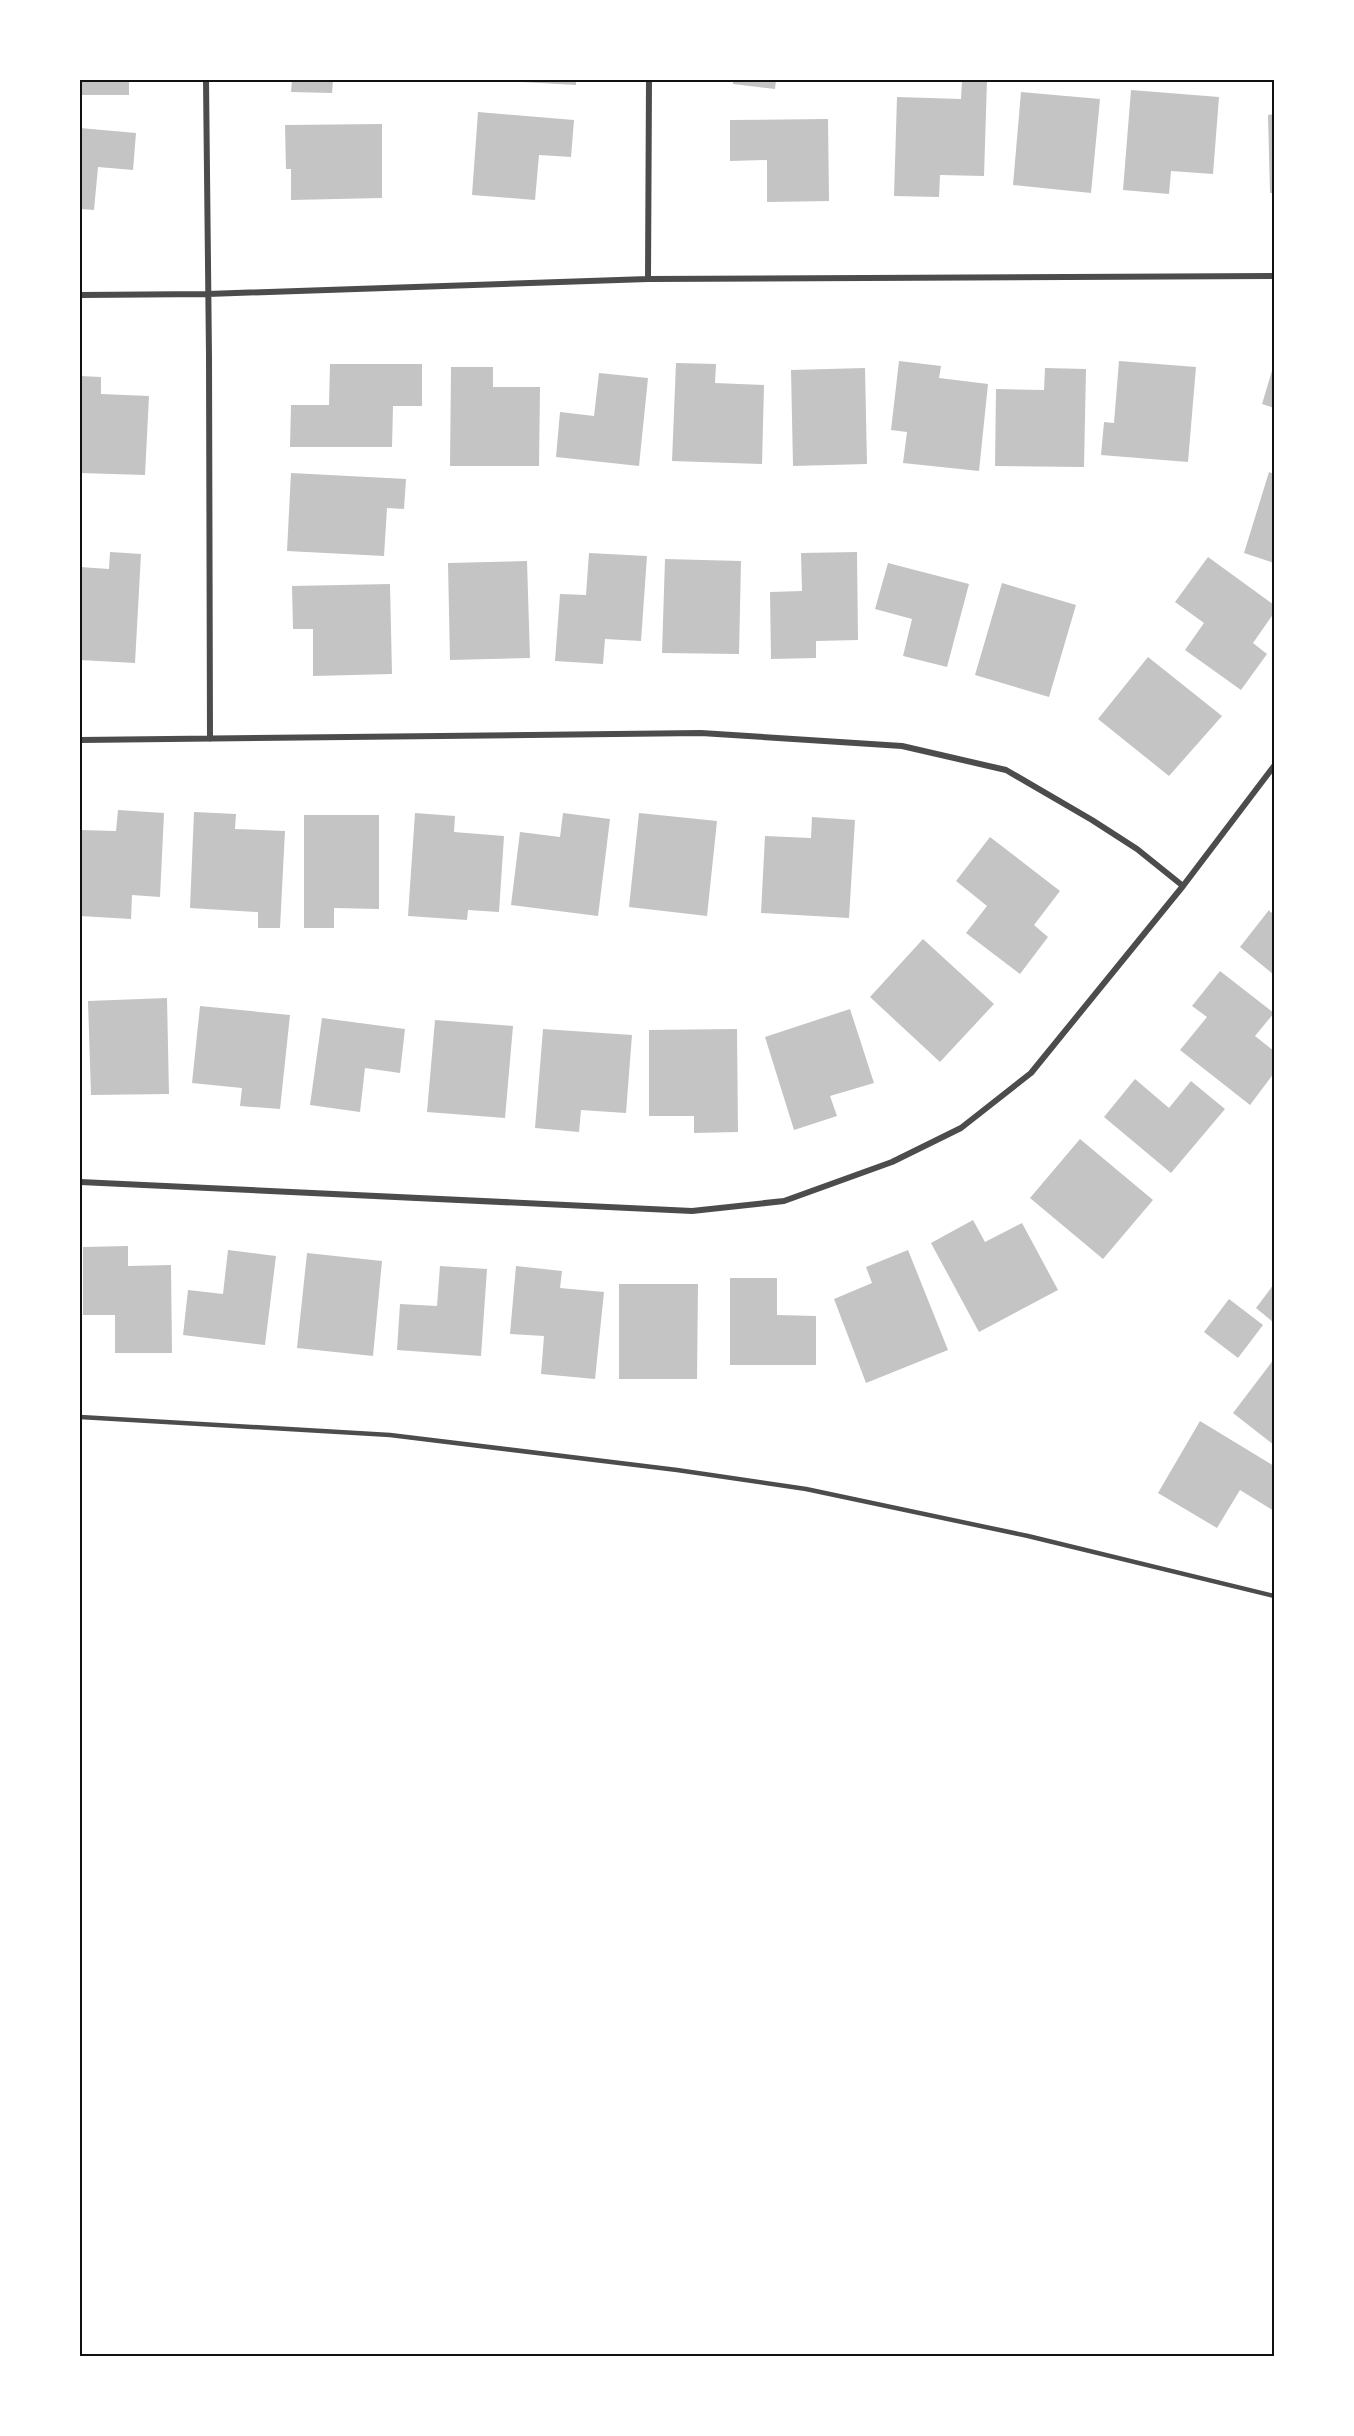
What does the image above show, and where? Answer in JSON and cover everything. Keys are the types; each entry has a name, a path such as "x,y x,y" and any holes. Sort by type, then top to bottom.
{"street":[{"path":"206,80 210,739"},
{"path":"648,279 649,80"},
{"path":"80,295 208,294 648,279 1275,276"},
{"path":"80,740 702,733 902,746 1006,770 1137,849 1183,886"},
{"path":"80,1182 692,1212 784,1202 892,1162 961,1128 1031,1073 1183,886 1275,766"}],"lane":[{"path":"80,1417 390,1435 666,1468 783,1486 1028,1536 1275,1596"}],"building":[{"path":"80,80 129,80 129,95 80,95"},
{"path":"292,80 333,80 332,93 291,92"},
{"path":"576,80 576,85 501,81"},
{"path":"733,80 776,80 775,89 733,84"},
{"path":"962,80 987,80 984,176 940,175 939,197 894,196 897,97 961,99"},
{"path":"1131,90 1219,97 1213,174 1171,171 1169,194 1123,190"},
{"path":"1021,92 1100,99 1091,193 1013,185"},
{"path":"478,112 574,120 571,157 539,155 535,200 472,195"},
{"path":"1274,114 1274,193 1270,193 1268,115"},
{"path":"828,119 829,201 767,202 767,160 730,161 730,120"},
{"path":"382,124 382,198 291,200 291,169 286,169 285,125"},
{"path":"80,128 136,133 133,170 98,167 94,210 80,209"},
{"path":"899,361 941,366 939,378 988,384 979,471 903,463 907,432 891,430"},
{"path":"1119,361 1196,367 1188,462 1101,455 1104,422 1114,423"},
{"path":"676,363 716,364 715,383 764,385 762,464 672,461"},
{"path":"330,364 422,364 422,406 393,406 392,447 290,447 291,405 329,405"},
{"path":"1274,364 1274,408 1262,404"},
{"path":"451,367 493,367 493,387 540,387 539,466 450,466"},
{"path":"865,368 867,464 793,466 791,370"},
{"path":"1045,368 1086,369 1084,467 995,466 996,389 1044,390"},
{"path":"599,373 648,378 639,466 556,457 560,412 594,416"},
{"path":"80,376 101,377 101,394 149,396 145,475 80,473"},
{"path":"1269,472 1274,474 1274,563 1244,553"},
{"path":"291,473 406,479 404,509 387,508 384,556 287,551"},
{"path":"110,552 141,554 135,663 80,660 80,567 109,569"},
{"path":"857,552 858,640 816,641 816,658 771,659 770,592 802,591 801,553"},
{"path":"589,553 647,556 641,641 605,639 603,664 555,661 560,594 586,595"},
{"path":"1208,557 1274,605 1274,613 1253,643 1267,654 1241,690 1185,650 1204,623 1175,602"},
{"path":"665,559 741,561 739,654 662,653"},
{"path":"527,561 530,658 450,660 448,563"},
{"path":"888,563 969,584 947,667 903,656 912,619 875,609"},
{"path":"1002,583 1076,605 1049,697 975,675"},
{"path":"390,584 392,674 313,676 313,629 293,629 292,586"},
{"path":"1148,657 1222,716 1169,776 1098,719"},
{"path":"118,810 164,813 160,897 132,895 131,919 80,916 80,830 116,831"},
{"path":"194,812 236,814 235,829 285,831 280,928 258,928 258,912 190,908"},
{"path":"415,813 455,816 454,832 504,836 499,912 468,910 467,920 408,916"},
{"path":"563,813 610,819 598,916 511,905 520,832 560,837"},
{"path":"639,813 717,821 707,916 629,907"},
{"path":"304,815 379,815 379,909 334,908 334,928 304,928"},
{"path":"812,817 855,820 849,918 761,913 765,836 811,838"},
{"path":"990,837 1060,891 1034,925 1048,937 1020,974 966,933 987,906 956,881"},
{"path":"1274,909 1274,975 1240,947 1269,910 1271,913"},
{"path":"923,939 994,1004 940,1062 870,997"},
{"path":"1220,971 1274,1013 1255,1036 1274,1051 1274,1073 1250,1105 1180,1050 1207,1017 1192,1006"},
{"path":"167,998 169,1094 91,1095 88,1001"},
{"path":"200,1006 290,1015 280,1109 240,1106 242,1088 192,1083"},
{"path":"850,1009 874,1083 830,1096 837,1116 794,1130 765,1037"},
{"path":"322,1018 405,1029 400,1073 365,1068 360,1112 310,1105"},
{"path":"435,1020 513,1026 505,1118 427,1112"},
{"path":"543,1029 632,1035 626,1113 581,1110 579,1132 535,1128"},
{"path":"737,1029 738,1132 694,1133 694,1116 649,1116 649,1030"},
{"path":"1135,1079 1169,1108 1191,1081 1225,1109 1171,1173 1104,1117"},
{"path":"1080,1139 1153,1200 1103,1259 1030,1198"},
{"path":"973,1220 985,1242 1022,1223 1058,1290 979,1332 931,1243"},
{"path":"128,1246 128,1266 171,1265 172,1353 115,1353 115,1315 83,1315 83,1247"},
{"path":"228,1250 276,1256 265,1345 183,1335 188,1290 223,1294"},
{"path":"908,1250 948,1350 866,1383 834,1299 872,1283 866,1267"},
{"path":"307,1253 382,1261 373,1356 297,1348"},
{"path":"440,1266 487,1269 481,1356 397,1350 400,1304 437,1306"},
{"path":"516,1266 562,1271 560,1288 604,1292 595,1379 541,1374 544,1336 510,1334"},
{"path":"730,1278 777,1278 777,1315 816,1316 816,1365 730,1365"},
{"path":"619,1284 698,1284 697,1379 619,1379"},
{"path":"1274,1284 1274,1323 1256,1308"},
{"path":"1229,1299 1263,1325 1238,1358 1204,1332"},
{"path":"1274,1359 1274,1445 1233,1413"},
{"path":"1200,1421 1274,1466 1274,1511 1240,1490 1217,1528 1158,1493"}]}
